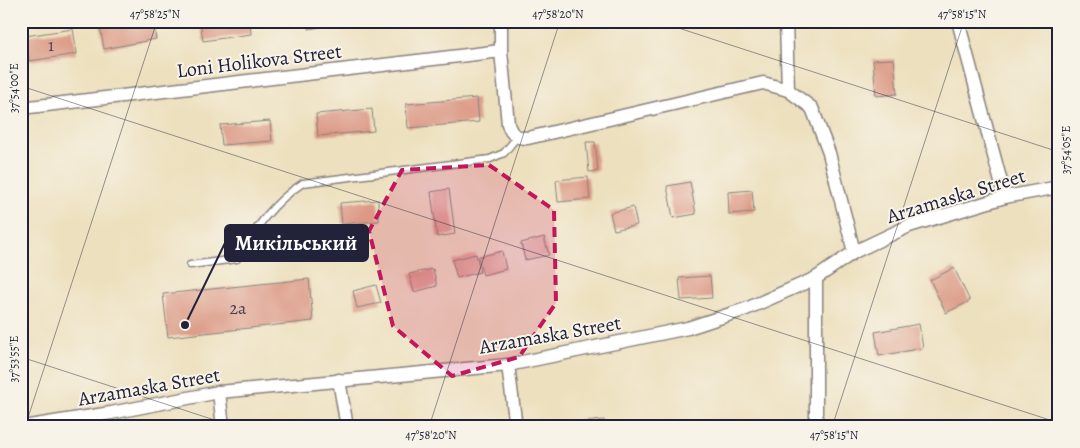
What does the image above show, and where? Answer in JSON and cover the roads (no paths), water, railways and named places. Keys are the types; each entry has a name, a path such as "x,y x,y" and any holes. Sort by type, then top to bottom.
{"street":[{"path":"501,21 501,52 508,124 513,134 517,137 528,138 763,83 788,90 812,108 829,153 854,252"},
{"path":"786,21 788,90"},
{"path":"958,21 1005,197"},
{"name":"Loni Holikova Street","path":"21,108 501,52"},
{"name":"Arzamaska Street","path":"23,427 111,413 219,392 508,365 688,328 746,308 816,278 854,252 909,226 1005,197 1059,187"},
{"path":"816,278 816,427"},
{"path":"508,365 516,427"},
{"path":"339,380 347,427"},
{"path":"219,392 223,427"},
{"path":"107,427 111,413"}],"lane":[{"path":"190,265 237,259 252,235 282,197 303,183 490,159 504,152 517,137"}],"place":[{"name":"Микільський","path":"185,325"}]}
